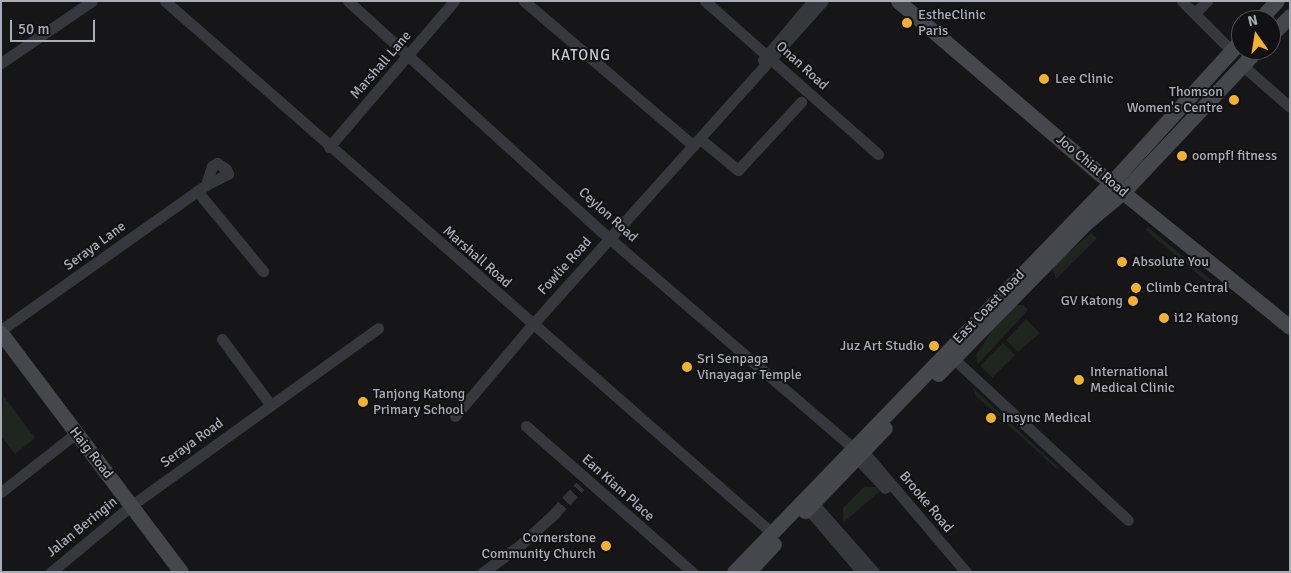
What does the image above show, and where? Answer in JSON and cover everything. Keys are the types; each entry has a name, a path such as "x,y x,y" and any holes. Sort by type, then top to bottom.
{"main road":[{"name":"Joo Chiat Road","path":"898,1 1110,182 1290,327"},
{"path":"1281,25 1290,16"},
{"name":"East Coast Road","path":"748,572 810,506 857,452 1231,50"},
{"name":"East Coast Road","path":"734,572 771,532 954,359 1086,222 1123,192 1247,60"},
{"name":"Haig Road","path":"1,332 75,434 132,505 181,572"}],"street":[{"path":"3,57 51,22 92,1"},
{"name":"Marshall Road","path":"165,1 532,325 771,532"},
{"name":"Ceylon Road","path":"348,1 410,55 610,238 857,452"},
{"name":"Marshall Lane","path":"329,147 410,55 454,1"},
{"path":"524,1 697,142 738,170 801,102"},
{"name":"Onan Road","path":"705,1 878,154"},
{"name":"Fowlie Road","path":"455,416 532,325 759,71 813,1"},
{"name":"Fowlie Road","path":"769,57 823,1"},
{"path":"1182,1 1199,16 1205,27 1231,42"},
{"path":"1199,16 1207,1"},
{"path":"1242,65 1290,108"},
{"name":"Seraya Lane","path":"1,332 202,188 263,271"},
{"name":"Seraya Road","path":"132,505 378,328"},
{"path":"222,339 270,404"},
{"name":"East Coast Road","path":"954,359 1128,520"},
{"name":"Ean Kiam Place","path":"526,426 583,483 692,572"},
{"path":"1,492 75,434"},
{"name":"Brooke Road","path":"857,452 956,572"},
{"name":"Brooke Road","path":"857,452 966,572"},
{"name":"Jalan Beringin","path":"51,572 132,505"},
{"path":"810,506 848,548 874,572"},
{"path":"483,572 519,546 555,513"},
{"path":"848,548 862,572"}],"shaded area":[{"path":"1148,227 1212,281 1210,284 1145,230"},
{"path":"1091,233 1097,238 1056,279 1052,267"},
{"path":"1016,305 1023,305 1028,310 978,364 976,355 998,322"},
{"path":"1026,319 1040,333 1018,352 1006,340"},
{"path":"1003,343 1015,355 992,378 980,366"},
{"path":"973,388 1058,467 1059,471 975,395"},
{"path":"3,395 35,438 15,454 1,436"},
{"path":"864,487 876,487 880,491 843,523 843,508"}],"tunnel":[{"path":"555,513 580,486"}],"place":[{"name":"EstheClinic Paris","path":"907,23"},
{"name":"Lee Clinic","path":"1044,79"},
{"name":"Thomson Women's Centre","path":"1234,100"},
{"name":"oompf! fitness","path":"1182,156"},
{"name":"Absolute You","path":"1122,262"},
{"name":"Climb Central","path":"1136,288"},
{"name":"GV Katong","path":"1133,301"},
{"name":"i12 Katong","path":"1164,318"},
{"name":"Juz Art Studio","path":"934,346"},
{"name":"Sri Senpaga Vinayagar Temple","path":"687,367"},
{"name":"International Medical Clinic","path":"1079,380"},
{"name":"Tanjong Katong Primary School","path":"363,402"},
{"name":"Insync Medical","path":"991,418"},
{"name":"Cornerstone Community Church","path":"606,546"}],"district":[{"name":"KATONG","path":"581,56"}]}
